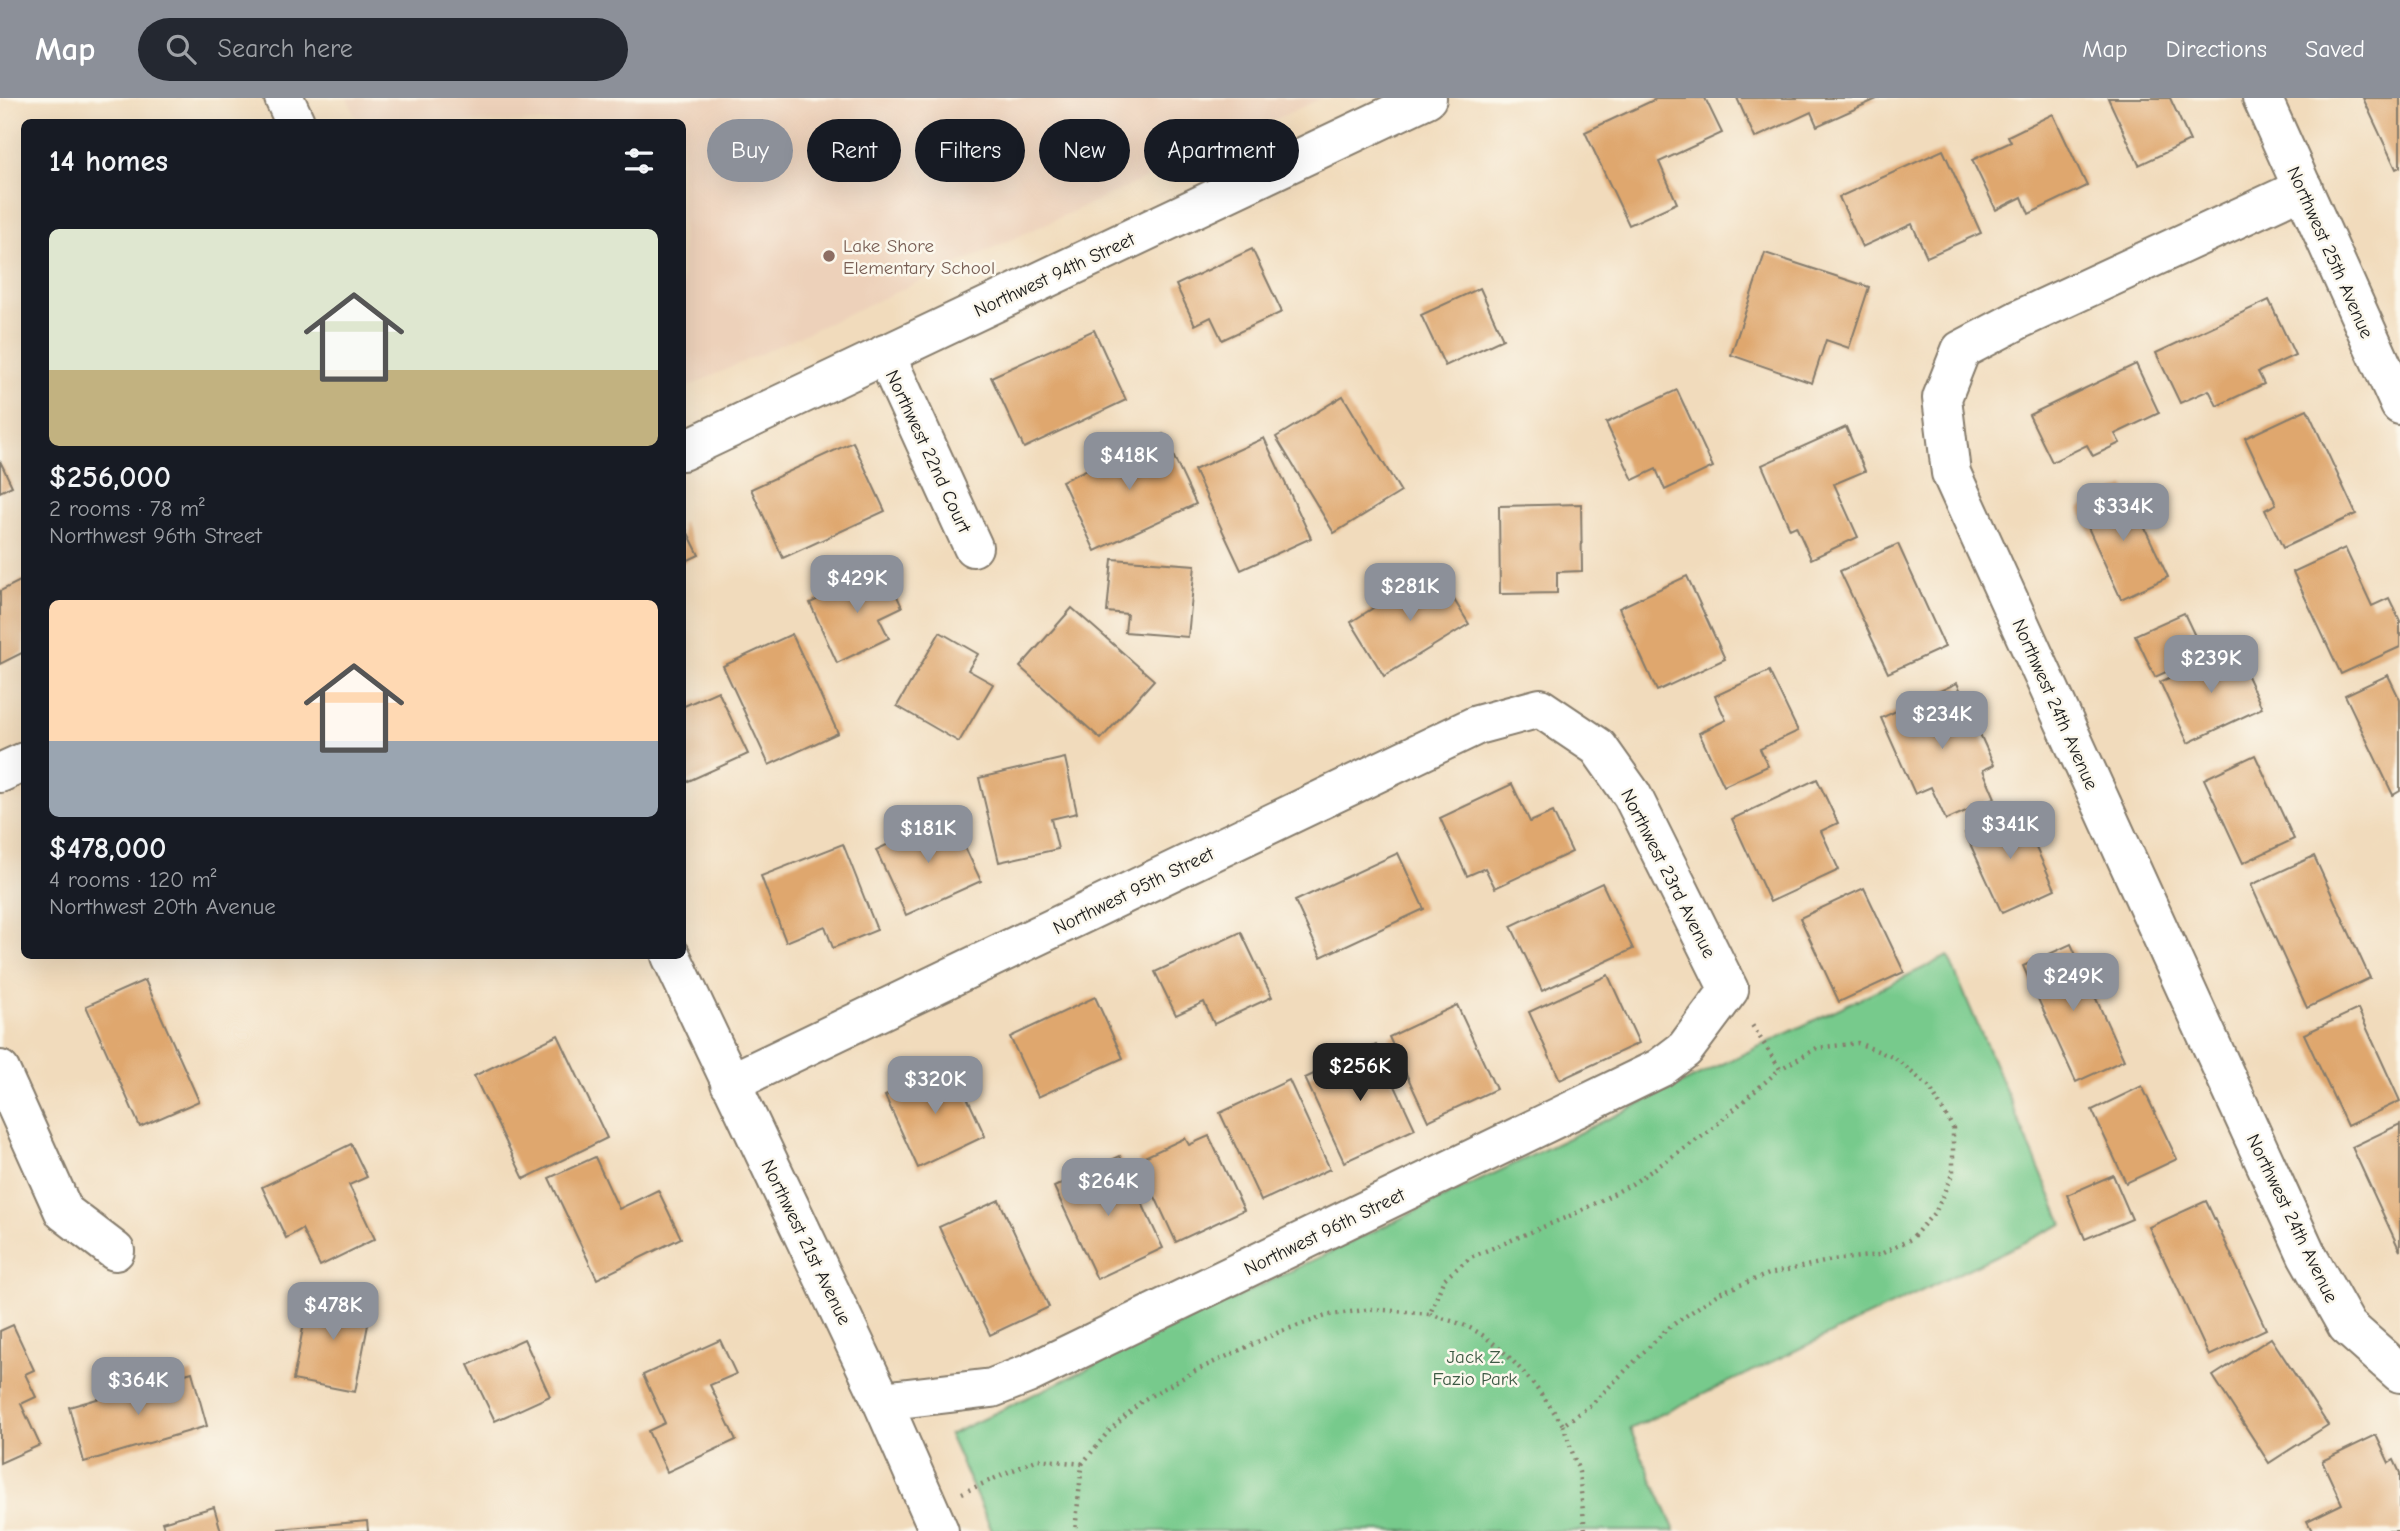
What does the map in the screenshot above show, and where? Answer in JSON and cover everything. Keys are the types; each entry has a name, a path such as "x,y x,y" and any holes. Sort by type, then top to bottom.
{"street":[{"path":"284,98 294,119"},
{"name":"Northwest 94th Street","path":"686,449 1427,98"},
{"name":"Northwest 25th Avenue","path":"2262,98 2400,405"},
{"name":"Northwest 24th Avenue","path":"2303,188 2020,319 1961,350 1942,398 1951,473 2307,1255 2347,1326 2400,1373"},
{"name":"Northwest 22nd Court","path":"885,354 973,547"},
{"name":"Northwest 23rd Avenue","path":"1539,708 1598,747 1632,795 1729,990"},
{"name":"Northwest 95th Street","path":"730,1083 1477,725 1539,708"},
{"path":"0,773 21,763"},
{"name":"Northwest 21st Avenue","path":"672,959 882,1401 934,1519"},
{"name":"Northwest 96th Street","path":"882,1401 992,1388 1027,1374 1648,1074 1685,1049 1729,990"},
{"path":"0,1070 64,1213 115,1251"}],"path":[{"path":"1729,990 1780,1069"},
{"path":"1430,1314 1444,1279 1471,1256 1579,1212 1632,1184 1707,1133 1780,1069 1817,1048 1858,1043 1895,1058 1930,1088 1953,1128 1953,1172 1936,1212 1911,1239 1880,1255 1833,1260 1769,1273 1719,1293 1667,1329 1592,1404 1563,1425"},
{"path":"1075,1531 1082,1464 1108,1432 1143,1400 1195,1371 1279,1332 1329,1315 1371,1309 1430,1314 1473,1329 1505,1355 1539,1389 1563,1425 1579,1472 1585,1531"},
{"path":"934,1519 1038,1459 1082,1464"}],"shaded area":[{"name":"Lake Shore Elementary School","path":"347,98 1322,98 1276,119 1144,119 1144,179 686,388 686,119 357,119"}],"green space":[{"name":"Jack Z. Fazio Park","path":"1948,956 2063,1224 1630,1429 1675,1531 992,1531 949,1435"}],"building":[{"path":"1658,98 1705,98 1722,133 1659,162 1677,203 1629,225 1585,132"},
{"path":"1737,98 1879,98 1817,126 1811,112 1755,138"},
{"path":"2108,98 2170,98 2190,141 2139,165"},
{"path":"2363,98 2400,98 2400,167 2396,169"},
{"path":"2053,114 2087,186 2029,214 2022,197 1996,210 1972,160 2011,142 2008,136"},
{"path":"1943,150 1981,233 1927,257 1912,224 1862,247 1839,197"},
{"path":"1252,249 1282,312 1222,340 1211,317 1195,325 1176,285"},
{"path":"1765,253 1869,287 1849,348 1826,340 1812,383 1731,355"},
{"path":"1480,288 1503,339 1445,366 1421,315"},
{"path":"2269,300 2295,355 2258,372 2264,384 2217,406 2209,390 2180,403 2156,353"},
{"path":"1094,330 1126,400 1024,448 991,377"},
{"path":"2136,364 2159,413 2115,434 2120,443 2093,456 2087,445 2052,462 2029,415"},
{"path":"1677,390 1713,467 1665,490 1656,469 1633,480 1606,423"},
{"path":"1343,396 1401,492 1334,533 1276,437"},
{"path":"2307,409 2356,514 2283,548 2265,510 2276,504 2245,438"},
{"path":"1846,427 1865,471 1834,484 1858,537 1811,559 1796,526 1790,529 1762,465"},
{"path":"1163,434 1196,504 1095,551 1062,481"},
{"path":"1264,438 1311,538 1241,570 1194,470"},
{"path":"853,442 885,511 783,558 751,489"},
{"path":"0,461 12,486 0,492"},
{"path":"2125,486 2168,577 2121,599 2079,508"},
{"path":"1581,504 1582,571 1557,572 1557,593 1500,594 1499,506"},
{"path":"686,529 699,555 686,561"},
{"path":"1898,544 1945,647 1888,673 1840,571"},
{"path":"2345,548 2372,606 2389,598 2400,621 2400,647 2341,674 2293,572"},
{"path":"1112,559 1195,565 1188,637 1125,632 1127,614 1107,612"},
{"path":"884,568 902,607 879,618 889,638 837,663 810,603"},
{"path":"1435,569 1469,624 1384,676 1351,622"},
{"path":"1687,576 1725,659 1657,691 1619,608"},
{"path":"21,580 21,654 0,664 0,591"},
{"path":"1072,608 1154,680 1101,739 1020,667"},
{"path":"2184,613 2204,655 2155,677 2135,635"},
{"path":"940,632 978,654 968,670 993,684 959,742 897,706"},
{"path":"792,634 838,733 769,765 723,666"},
{"path":"2234,648 2262,708 2188,743 2160,682"},
{"path":"1769,671 1798,731 1760,749 1768,766 1724,786 1699,733 1726,720 1715,696"},
{"path":"2388,675 2400,700 2400,791 2393,795 2345,695"},
{"path":"1957,683 1994,765 1983,770 1995,798 1946,820 1931,787 1915,794 1881,718"},
{"path":"718,691 748,754 686,782 686,705"},
{"path":"2255,755 2294,839 2243,863 2204,779"},
{"path":"1065,758 1077,813 1051,819 1058,849 999,862 979,778"},
{"path":"1817,779 1838,823 1821,831 1839,870 1770,902 1732,819"},
{"path":"1512,784 1530,822 1553,812 1572,852 1495,888 1485,868 1467,876 1440,818"},
{"path":"2018,809 2055,889 2002,913 1965,833"},
{"path":"950,815 981,881 906,915 876,850"},
{"path":"843,844 877,930 833,948 825,926 786,942 761,876"},
{"path":"1398,853 1424,909 1321,957 1295,901"},
{"path":"2314,856 2370,978 2307,1008 2251,885"},
{"path":"1602,883 1633,949 1542,991 1511,926"},
{"path":"1864,888 1904,972 1839,1002 1800,918"},
{"path":"1241,932 1272,997 1214,1024 1204,1002 1176,1015 1155,972"},
{"path":"2071,944 2124,1060 2076,1082 2023,966"},
{"path":"1608,975 1639,1043 1560,1080 1529,1012"},
{"path":"145,980 199,1101 140,1127 86,1006"},
{"path":"1095,997 1123,1058 1038,1097 1010,1037"},
{"path":"1457,1005 1496,1089 1428,1121 1389,1037"},
{"path":"2358,1009 2400,1101 2347,1126 2304,1034"},
{"path":"558,1035 607,1138 524,1179 474,1076"},
{"path":"1376,1045 1415,1129 1344,1162 1305,1078"},
{"path":"952,1065 985,1136 918,1168 885,1096"},
{"path":"1289,1080 1330,1169 1261,1201 1220,1113"},
{"path":"2142,1086 2177,1159 2126,1183 2092,1110"},
{"path":"2400,1124 2400,1251 2352,1147"},
{"path":"1209,1136 1244,1210 1176,1242 1138,1160 1185,1138 1189,1145"},
{"path":"351,1144 367,1177 349,1185 375,1239 320,1266 302,1229 286,1238 262,1187"},
{"path":"1120,1156 1163,1248 1097,1279 1054,1187"},
{"path":"595,1157 619,1209 658,1190 681,1238 597,1279 549,1178"},
{"path":"2113,1175 2132,1219 2085,1239 2067,1195"},
{"path":"999,1200 1049,1307 990,1335 939,1227"},
{"path":"2206,1201 2266,1329 2209,1356 2149,1227"},
{"path":"310,1292 372,1304 355,1392 293,1380"},
{"path":"13,1325 34,1370 25,1374 36,1397 21,1404 40,1445 0,1463 0,1331"},
{"path":"2271,1338 2328,1425 2269,1463 2213,1376"},
{"path":"524,1339 550,1396 495,1421 468,1365"},
{"path":"720,1340 736,1374 710,1385 736,1440 667,1472 648,1431 665,1423 643,1375"},
{"path":"192,1372 207,1426 84,1462 69,1407"},
{"path":"2376,1435 2389,1463 2394,1460 2400,1473 2400,1531 2312,1531 2307,1521 2342,1504 2322,1461"},
{"path":"214,1507 221,1531 165,1531 162,1522"},
{"path":"367,1521 368,1531 279,1531 279,1529"}],"place":[{"name":"Lake Shore Elementary School","path":"829,256"}]}
